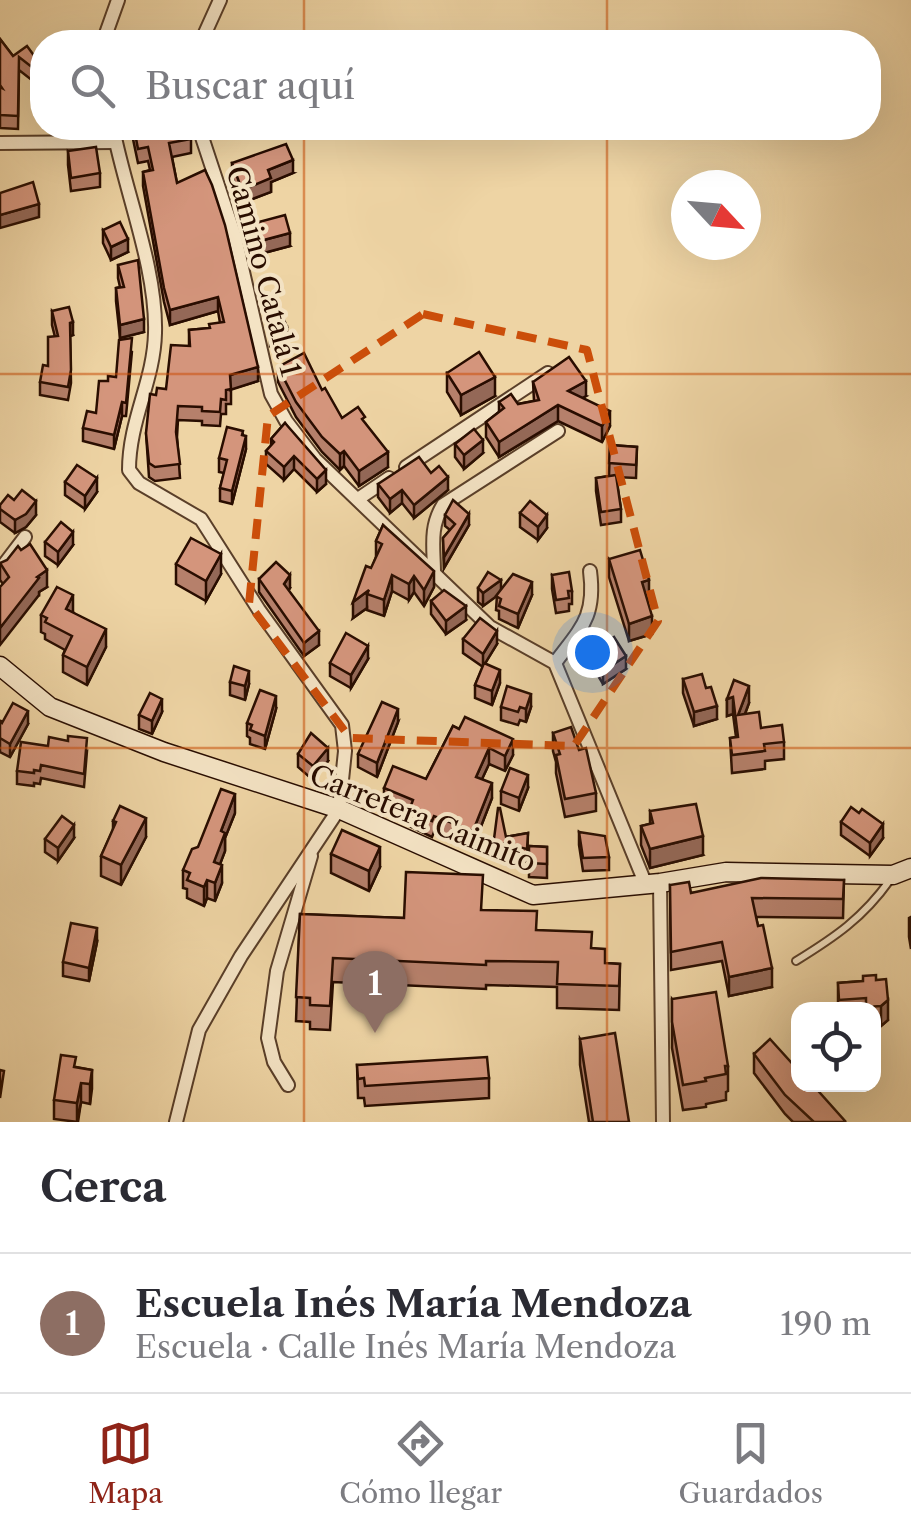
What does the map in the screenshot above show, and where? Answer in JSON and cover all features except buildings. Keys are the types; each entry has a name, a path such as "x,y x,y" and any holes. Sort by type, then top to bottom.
{"street":[{"path":"107,30 118,0"},
{"path":"207,30 220,0"},
{"path":"0,143 38,140"},
{"path":"115,140 154,301 149,374 133,423 129,470 139,484 202,519 259,610 342,725 345,751 338,808 241,956 199,1030 176,1122"},
{"name":"Camino Catalá 1","path":"203,140 235,237 271,394 286,421 315,459 490,628 555,663"},
{"path":"358,499 554,370"},
{"path":"434,573 434,519 443,506 558,431"},
{"path":"0,570 25,537"},
{"path":"590,571 593,592 587,621 555,663 653,884 663,1122"},
{"name":"Carretera Caimito","path":"0,666 50,707 164,752 338,808 534,895 653,884 726,872 902,871"},
{"path":"288,1085 274,1062 268,1038 277,971 315,844"}],"lane":[{"path":"796,961 834,938 871,907 902,871"}],"highlighted area":[{"path":"423,314 587,350 658,621 574,746 350,738 249,604 268,416"}],"place":[{"name":"Escuela Inés María Mendoza","path":"375,1033"}]}
